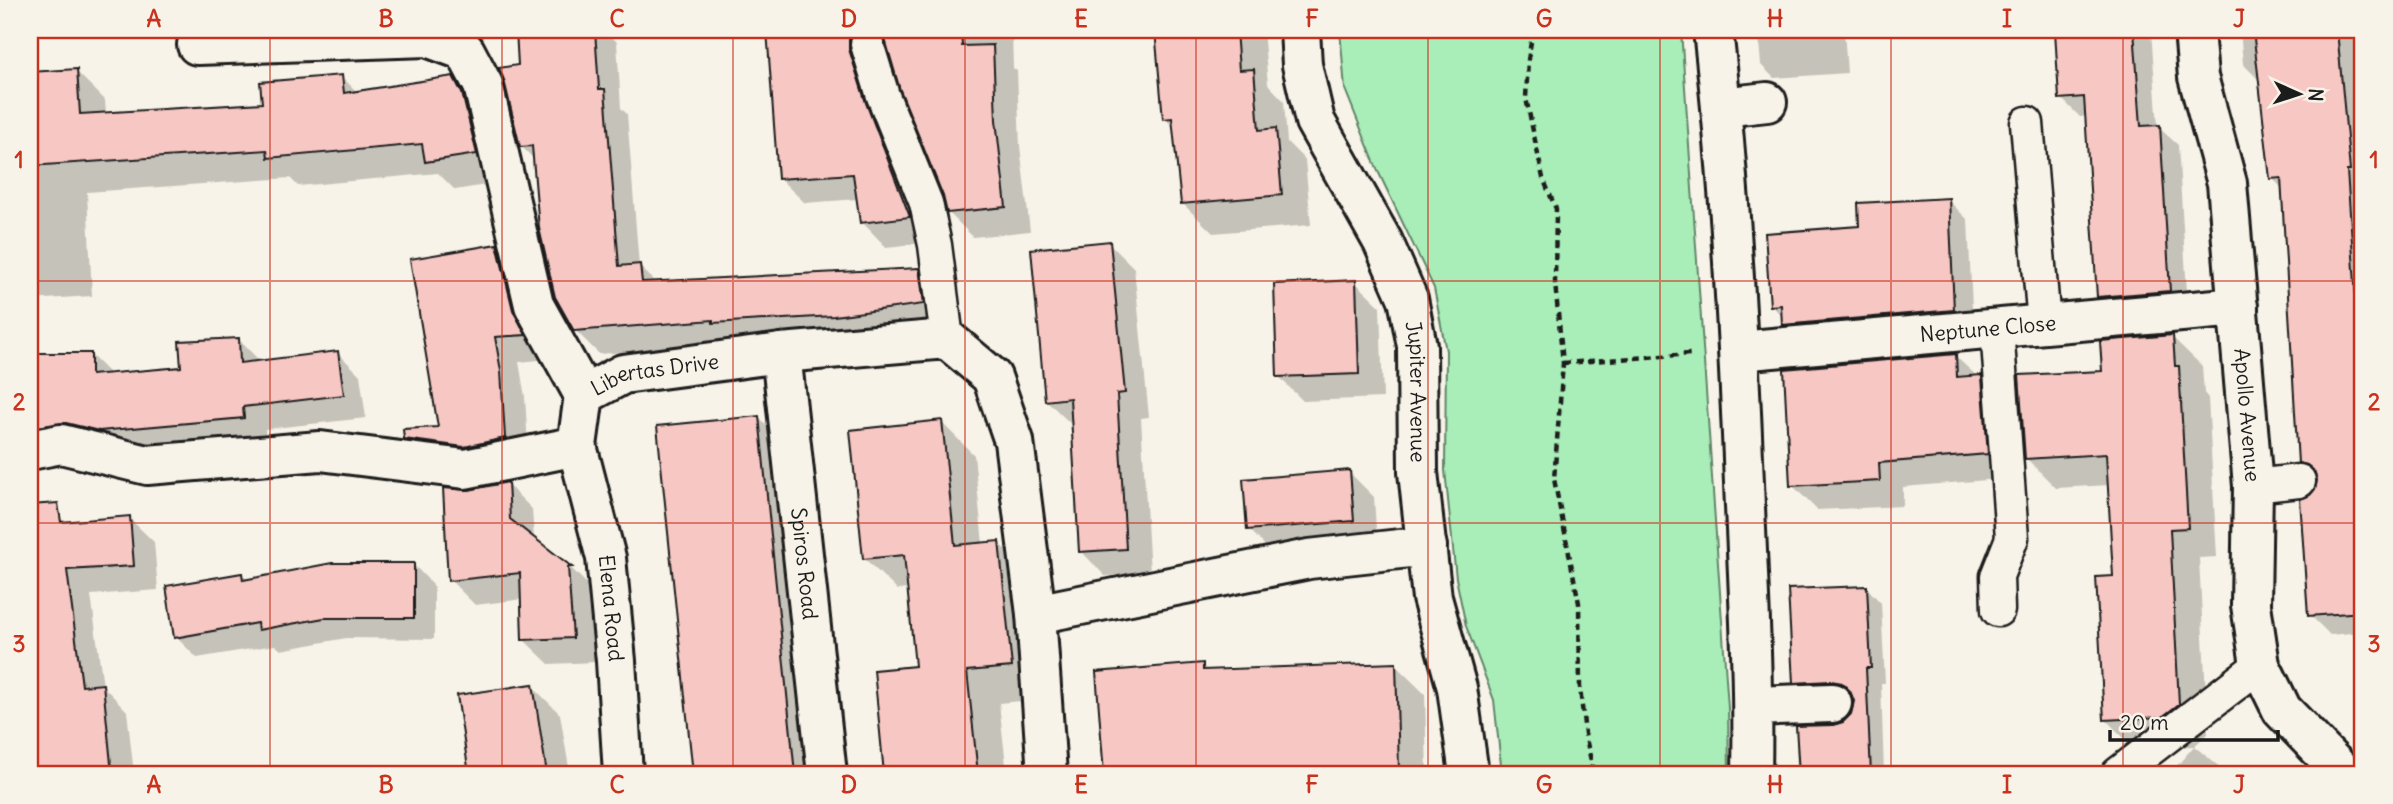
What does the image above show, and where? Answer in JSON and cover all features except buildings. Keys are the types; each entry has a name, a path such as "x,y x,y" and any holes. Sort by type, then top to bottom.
{"street":[{"name":"Jupiter Avenue","path":"1300,30 1301,65 1315,121 1383,242 1409,299 1417,346 1418,472 1432,598 1457,688 1469,774"},
{"path":"1713,30 1722,107 1739,351 1753,706 1752,774"},
{"name":"Apollo Avenue","path":"2194,30 2198,77 2227,183 2253,486 2250,604 2260,665 2282,710 2344,774"},
{"path":"197,45 427,37 465,51 483,85 534,304 584,395"},
{"path":"1722,107 1767,102"},
{"name":"Neptune Close","path":"1739,351 2238,307"},
{"path":"947,339 992,377 1014,441 1036,614 1047,774"},
{"name":"Libertas Drive","path":"576,446 584,395 624,374 781,353 947,339"},
{"name":"Spiros Road","path":"781,353 827,774"},
{"path":"30,450 61,444 147,465 320,451 466,469 576,446"},
{"name":"Elena Road","path":"576,446 606,558 623,774"},
{"path":"1036,614 1308,559 1426,547"},
{"path":"1753,706 1832,703"}],"lane":[{"path":"867,44 883,96 926,203 935,245 947,339"},
{"path":"2027,123 2044,324"},
{"path":"1997,328 2012,538 1997,576 1998,610"},
{"path":"2253,486 2299,481"},
{"path":"2118,774 2260,665"}],"path":[{"path":"1533,30 1526,98 1542,178 1556,209 1555,283 1563,363 1554,479 1579,603 1580,688 1585,734 1594,774"},
{"path":"1563,363 1739,351"}],"green space":[{"path":"1340,30 1681,30 1728,708 1729,774 1502,774 1494,700 1466,626 1456,578 1445,470 1446,351 1434,288 1377,169 1345,89"}]}
